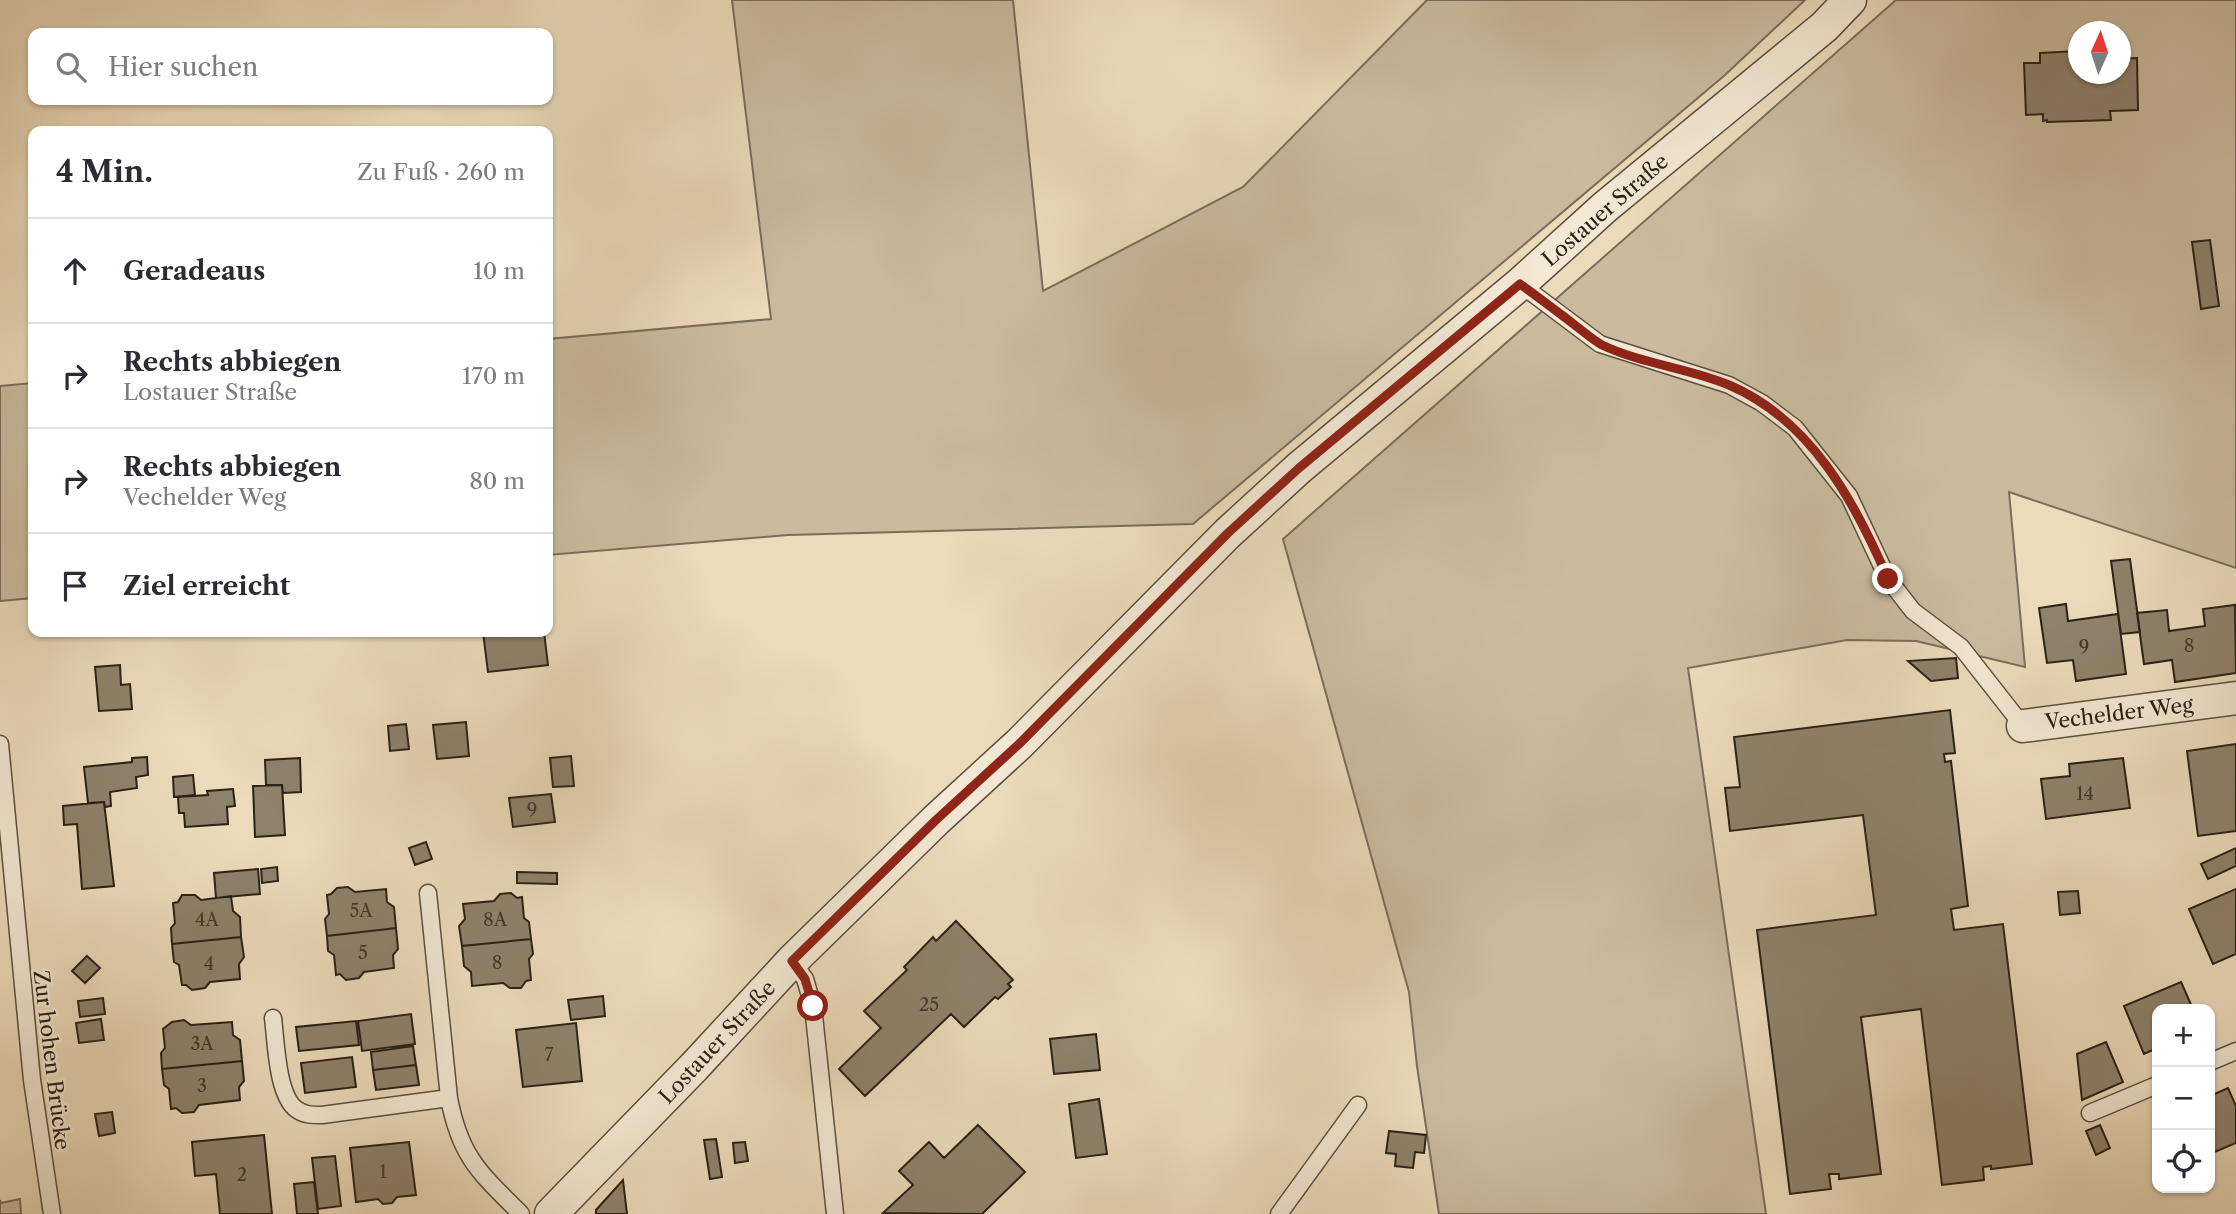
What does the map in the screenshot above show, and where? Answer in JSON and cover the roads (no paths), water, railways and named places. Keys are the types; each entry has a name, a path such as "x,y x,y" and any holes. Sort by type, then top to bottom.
{"street":[{"name":"Lostauer Straße","path":"551,1214 694,1067 792,961 936,820 1019,744 1228,533 1299,468 1520,284 1605,207 1824,27 1850,0"},
{"name":"Vechelder Weg","path":"2023,726 2236,698"}],"lane":[{"name":"Vechelder Weg","path":"1520,284 1600,344 1729,385 1762,403 1795,428 1849,496 1888,579 1913,611 1961,647 2023,726"},
{"name":"Zur hohen Brücke","path":"0,744 32,1080 52,1214"},
{"path":"428,893 454,1126 467,1155 491,1185 521,1214"},
{"path":"792,961 805,979 813,1006 835,1214"},
{"path":"273,1018 283,1088 288,1102 304,1114 322,1115 449,1098"},
{"path":"2215,1060 2236,1051"},
{"path":"2090,1114 2152,1087"},
{"path":"1279,1214 1358,1105"}]}
